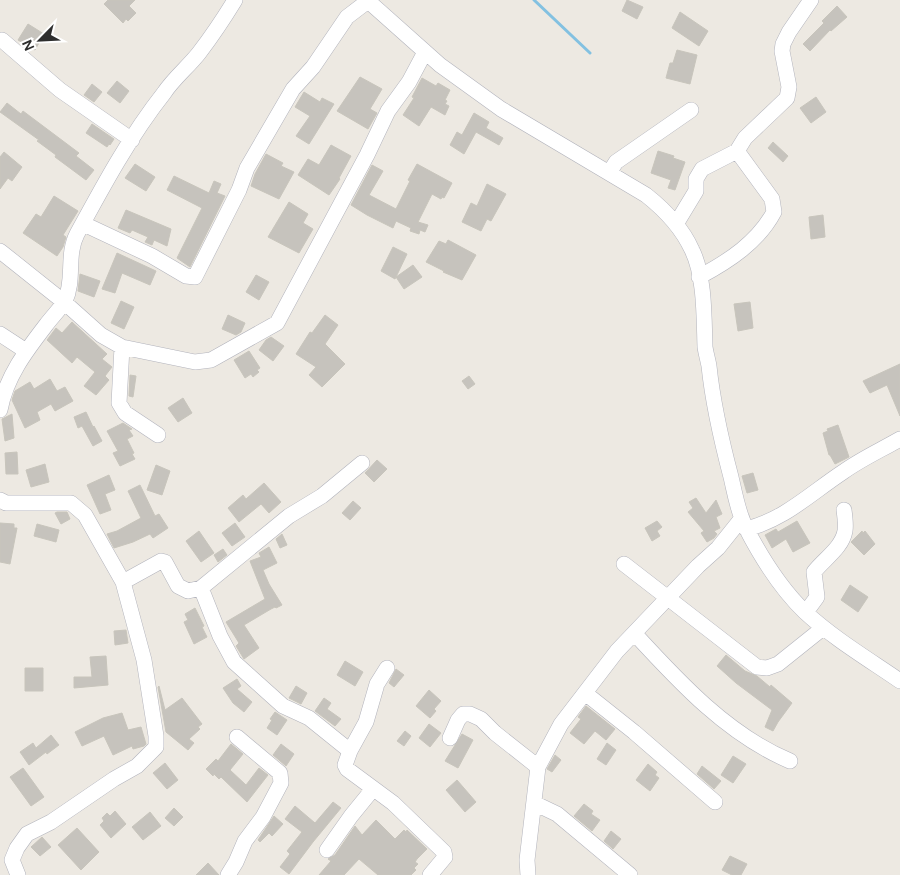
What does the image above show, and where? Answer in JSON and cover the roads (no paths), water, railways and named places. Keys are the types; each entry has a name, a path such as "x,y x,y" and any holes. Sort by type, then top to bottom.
{"street":[{"path":"0,410 6,386 26,351 64,302 69,290 75,237 132,140 164,92 198,53 235,0"},
{"path":"84,222 88,226 152,256 186,276 195,277 239,190 247,168 293,89 313,67 347,17 367,0 440,65 501,109 646,195 660,206 676,224 693,250 706,328 705,349 709,365 710,384 720,436 744,523 769,566 795,602 823,628 899,679"},
{"path":"676,224 696,191 696,178 702,170 736,151 745,138 787,98 789,87 782,51 783,44 788,32 811,0"},
{"path":"2,40 60,90 132,140"},
{"path":"0,251 64,302 101,335 122,347 195,362 211,360 277,323 331,224 388,111 409,82 425,52"},
{"path":"608,173 616,162 691,110"},
{"path":"699,277 720,266 759,235 774,212 772,200 736,151"},
{"path":"0,334 26,351"},
{"path":"122,347 119,403 124,413 158,435"},
{"path":"528,875 527,860 538,766 561,724 617,651 698,566 744,523 768,522 783,514 844,470 900,439"},
{"path":"123,582 160,562 165,562 178,586 188,591 201,588 289,516 322,496 362,463"},
{"path":"0,500 6,503 71,503 85,514 123,582 144,660 156,747 137,766 114,779 51,822 27,834 17,848 12,860 18,875"},
{"path":"806,612 817,597 814,572 831,555 845,532 844,510"},
{"path":"624,564 758,667 767,668 778,664 823,628"},
{"path":"201,588 220,636 234,662 284,706 309,718 350,751"},
{"path":"634,634 705,704 730,725 757,744 790,761"},
{"path":"387,668 377,684 366,722 350,751 345,765 347,769 393,803 444,852 445,857 430,875"},
{"path":"585,693 634,732 715,802"},
{"path":"450,738 458,720 463,714 470,714 481,719 495,733 538,766"},
{"path":"228,875 236,862 244,840 263,817 281,783 280,772 237,737"},
{"path":"327,850 373,789"},
{"path":"534,803 557,814 630,875"},
{"path":"0,855 17,848"}],"waterway":[{"path":"534,0 590,53"}]}
